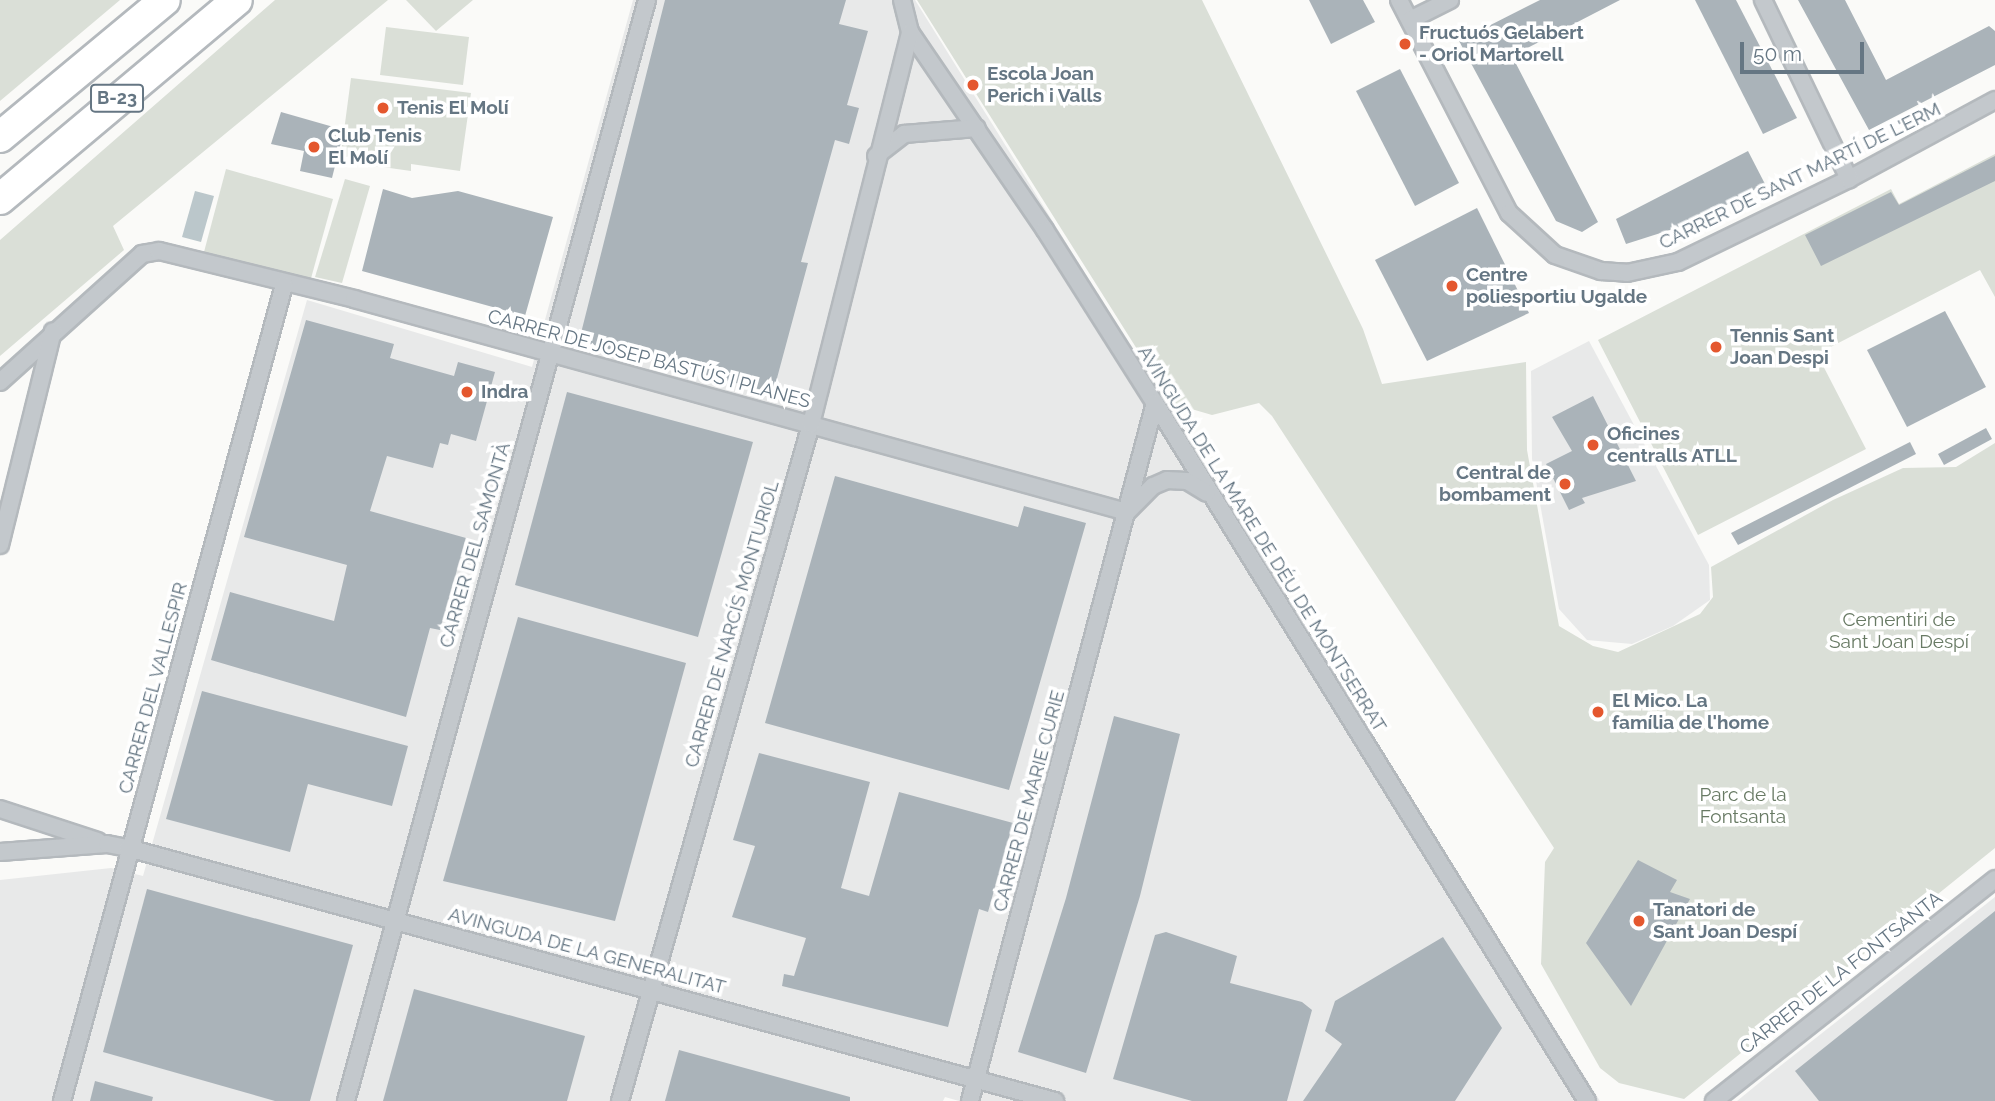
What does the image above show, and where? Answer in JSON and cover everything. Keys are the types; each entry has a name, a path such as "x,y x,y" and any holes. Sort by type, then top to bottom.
{"highway":[{"name":"B-23","path":"0,138 164,0"},
{"name":"B-23","path":"0,200 237,0"}],"street":[{"name":"CARRER DEL SAMONTÀ","path":"346,1101 393,919 648,0"},
{"name":"AVINGUDA DE LA MARE DE DÉU DE MONTSERRAT","path":"902,0 910,32 977,128 1155,403 1587,1101"},
{"path":"1399,0 1410,20 1450,0"},
{"path":"1763,0 1849,179"},
{"name":"CARRER DE SANT MARTÍ DE L'ERM","path":"1410,20 1509,213 1535,240 1578,265 1627,273 1659,269 1849,179 1995,100"},
{"name":"CARRER DE NARCÍS MONTURIOL","path":"620,1101 811,424 876,156 910,32"},
{"path":"876,156 904,134 977,128"},
{"name":"CARRER DE JOSEP BASTÚS I PLANES","path":"53,331 142,254 159,251 284,285 354,299 549,355 1127,512"},
{"name":"CARRER DEL VALLESPIR","path":"62,1101 128,848 284,285"},
{"path":"0,382 53,331"},
{"path":"0,545 53,331"},
{"name":"CARRER DE MARIE CURIE","path":"970,1101 1155,403"},
{"path":"1127,512 1153,486 1167,480 1187,481 1209,494"},
{"name":"AVINGUDA DE LA GENERALITAT","path":"0,809 107,844 393,919 1055,1101"},
{"name":"AVINGUDA DE LA GENERALITAT","path":"0,852 107,844"},
{"name":"CARRER DE LA FONTSANTA","path":"1714,1101 1995,878"}],"shaded area":[{"path":"633,0 915,0 1600,1101 959,1101 945,1097 943,1101 0,1101 0,880 111,868 143,876 307,300 532,367"},
{"path":"195,191 214,196 201,242 182,237"},
{"path":"1589,341 1709,565 1710,600 1673,626 1632,644 1587,640 1559,609 1532,459 1531,371"},
{"path":"1995,897 1995,1101 1737,1101 1770,1074"}],"green space":[{"path":"0,0 120,0 0,101"},
{"path":"275,0 388,0 113,226 124,250 0,356 0,240"},
{"path":"406,0 473,0 436,31"},
{"name":"Parc de la Fontsanta","path":"917,0 1202,0 1363,329 1382,384 1526,362 1527,450 1559,626 1593,646 1618,652 1700,614 1713,597 1711,567 1833,500 1903,468 1956,467 1995,443 1995,848 1684,1099 1619,1083 1600,1068 1541,964 1545,862 1554,848 1272,416 1259,403 1212,415 1171,403"},
{"path":"386,27 469,37 463,85 380,75"},
{"name":"Tenis El Molí","path":"351,78 471,93 460,171 411,164 411,171 340,161"},
{"name":"Tennis Sant Joan Despi","path":"1995,154 1995,297 1980,270 1817,354 1866,449 1698,535 1598,340 1891,189 1899,204"},
{"path":"226,169 333,199 310,282 204,252"},
{"path":"345,179 370,186 342,283 315,277"}],"building":[{"path":"665,0 846,0 839,24 868,31 847,105 859,108 849,144 835,140 801,262 808,263 773,393 579,341"},
{"path":"1309,0 1363,0 1375,22 1331,44"},
{"path":"1540,0 1620,0 1512,56 1598,222 1582,232 1556,221 1459,41"},
{"path":"1695,0 1736,0 1797,118 1763,134"},
{"path":"1798,0 1845,0 1886,80 1989,26 1995,31 1995,65 1869,130"},
{"path":"1400,69 1459,183 1415,206 1356,91"},
{"name":"Club Tenis El Molí","path":"281,112 344,130 332,178 300,171 304,151 271,144"},
{"path":"1748,151 1765,184 1695,222 1626,244 1616,219"},
{"path":"1995,156 1995,181 1821,266 1805,235 1891,192 1899,205"},
{"path":"383,189 412,198 458,191 553,217 525,316 362,271"},
{"name":"Centre poliesportiu Ugalde","path":"1477,208 1529,313 1427,361 1375,260"},
{"path":"1945,311 1986,387 1907,427 1867,350"},
{"path":"306,320 394,344 390,358 454,376 458,362 495,372 476,441 451,434 448,445 440,443 433,468 387,456 370,511 466,538 440,630 430,628 406,717 211,660 230,592 334,621 347,565 244,537"},
{"path":"567,392 753,442 698,637 515,585"},
{"name":"Oficines centralls ATLL","path":"1593,396 1636,481 1582,498 1585,503 1569,510 1546,464 1572,451 1552,417"},
{"path":"1986,428 1992,439 1944,465 1938,454"},
{"path":"1910,442 1916,454 1738,545 1731,533"},
{"path":"835,476 1018,527 1024,506 1086,523 1009,790 765,723"},
{"path":"518,617 686,663 615,921 443,881"},
{"path":"202,691 408,746 392,806 308,784 290,852 166,819"},
{"path":"1114,716 1180,734 1140,896 1086,1073 1018,1052 1066,898"},
{"path":"759,753 870,782 841,888 869,896 899,792 1013,823 988,912 979,909 948,1027 782,986 784,974 794,976 806,938 732,917 755,846 733,840"},
{"name":"Tanatori de Sant Joan Despí","path":"1638,860 1677,880 1670,892 1690,899 1631,1006 1586,943"},
{"path":"147,889 353,945 310,1101 275,1101 103,1052"},
{"path":"1995,911 1995,1101 1819,1101 1795,1071"},
{"path":"1166,932 1237,956 1230,983 1302,1002 1312,1010 1287,1101 1192,1101 1113,1079 1155,935"},
{"path":"1443,937 1502,1028 1455,1101 1303,1101 1342,1044 1325,1031 1335,1001"},
{"path":"414,989 585,1036 567,1101 383,1101"},
{"path":"679,1050 850,1097 850,1101 665,1101"},
{"path":"95,1081 153,1097 152,1101 90,1101"}],"place":[{"name":"Fructuós Gelabert - Oriol Martorell","path":"1405,44"},
{"name":"Escola Joan Perich i Valls","path":"973,85"},
{"name":"Tenis El Molí","path":"383,108"},
{"name":"Club Tenis El Molí","path":"314,147"},
{"name":"Centre poliesportiu Ugalde","path":"1452,286"},
{"name":"Tennis Sant Joan Despi","path":"1716,347"},
{"name":"Indra","path":"467,392"},
{"name":"Oficines centralls ATLL","path":"1593,445"},
{"name":"Central de bombament","path":"1565,484"},
{"name":"El Mico. La família de l'home","path":"1598,712"},
{"name":"Tanatori de Sant Joan Despí","path":"1639,921"}],"park label":[{"name":"Cementiri de Sant Joan Despí","path":"1899,631"}]}
